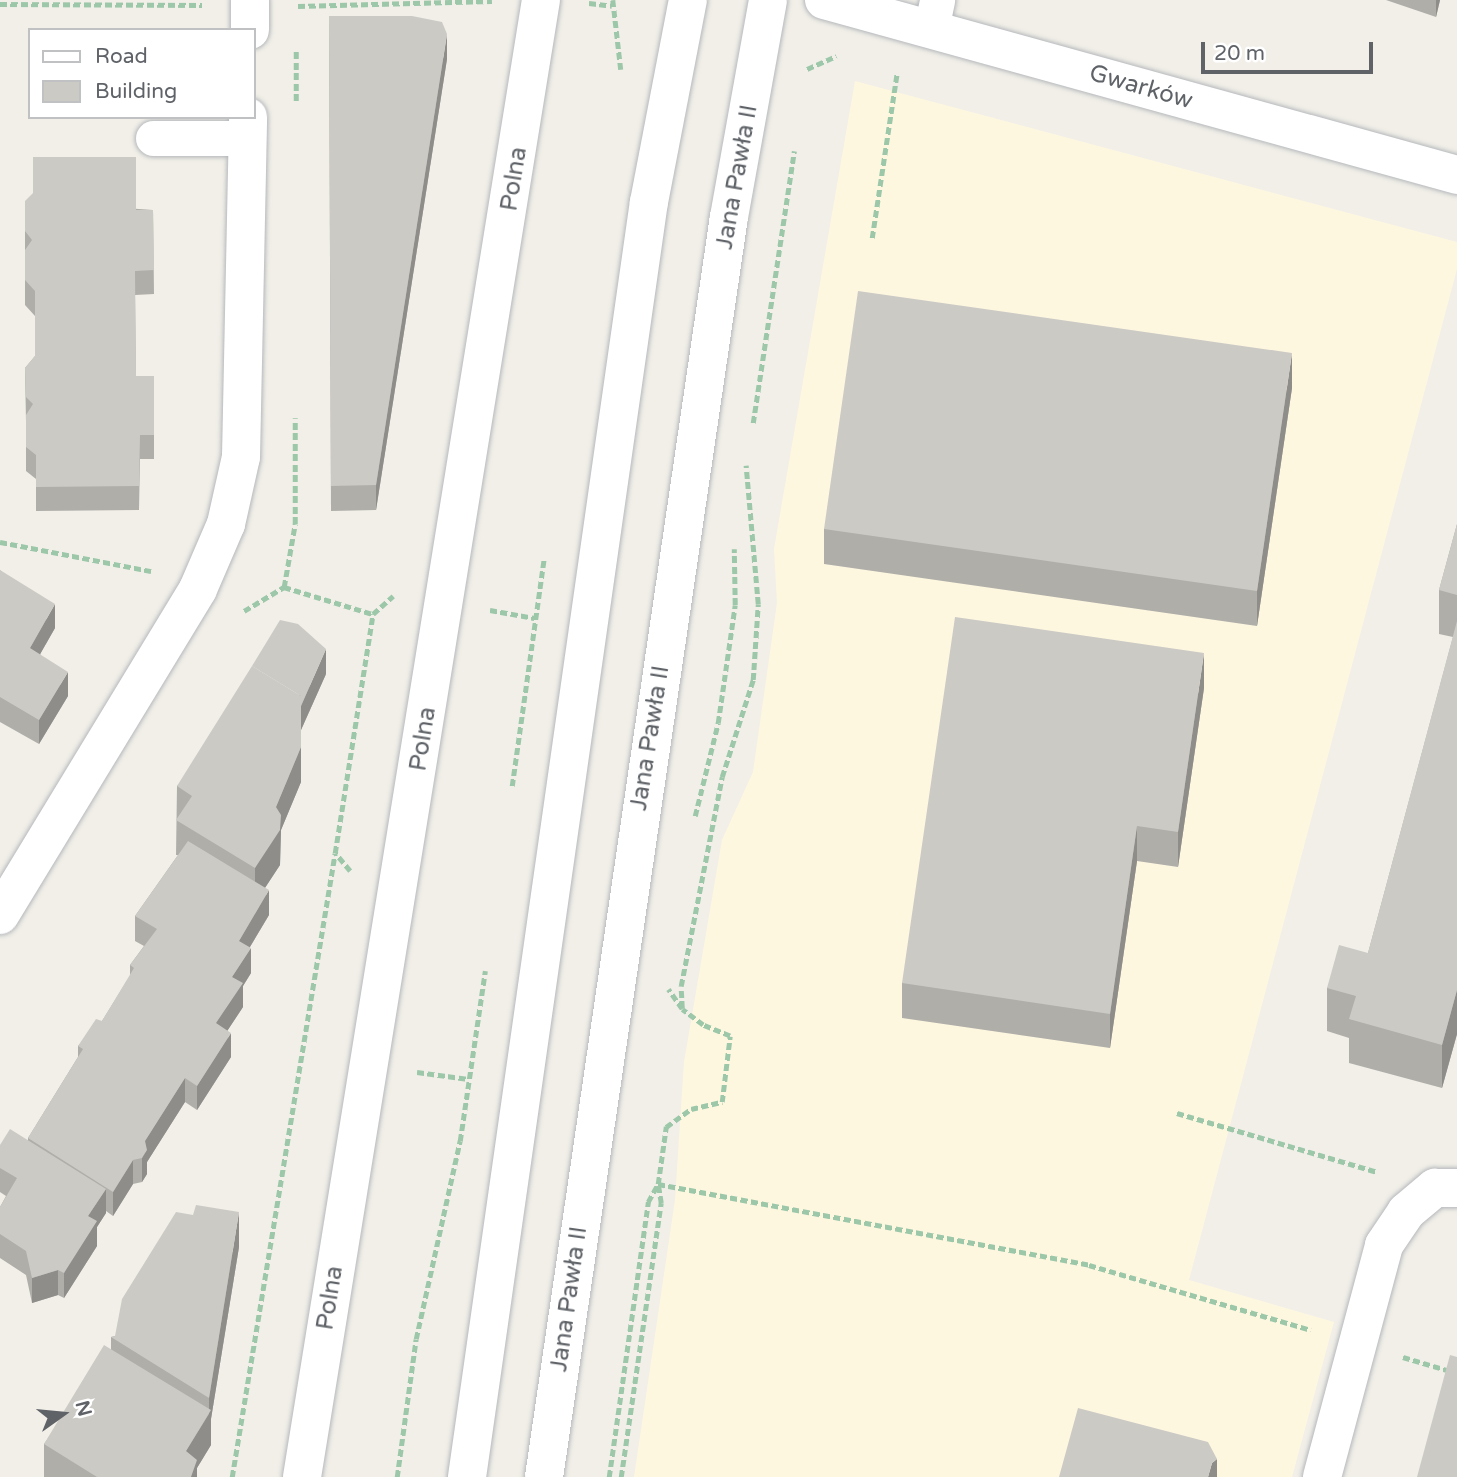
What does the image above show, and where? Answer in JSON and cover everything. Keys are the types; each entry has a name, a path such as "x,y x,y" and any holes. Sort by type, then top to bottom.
{"street":[{"path":"250,0 250,28"},
{"name":"Polna","path":"302,1477 446,603 541,0"},
{"path":"467,1477 649,202 688,0"},
{"name":"Jana Pawła II","path":"544,1477 723,258 768,0"},
{"name":"Gwarków","path":"836,3 934,15 1457,175"},
{"path":"0,915 198,589 226,524 241,457 247,128"},
{"path":"1322,1477 1384,1245 1406,1212 1446,1188"}],"lane":[{"path":"153,138 247,128"}],"path":[{"path":"613,0 622,81"},
{"path":"804,80 807,67 838,55 836,3"},
{"path":"872,238 897,73"},
{"path":"752,427 793,145"},
{"path":"682,1009 681,986 722,777 753,680 758,604 748,454"},
{"path":"694,818 719,723 732,629 734,536"},
{"path":"0,542 169,574 241,612 284,587 373,614"},
{"path":"511,792 546,549"},
{"path":"232,1477 373,614 395,594 534,618"},
{"path":"335,853 392,924"},
{"path":"397,1477 416,1339 460,1142 486,964"},
{"path":"621,1477 661,1203 658,1184 666,1127 691,1109 722,1102 730,1036 703,1025 682,1009 665,982"},
{"path":"1177,1113 1446,1188"},
{"path":"658,1184 1089,1265 1357,1343"},
{"path":"609,1477 648,1202 658,1184"}],"shaded area":[{"path":"855,81 1457,242 1457,269 1189,1280 1334,1322 1292,1477 634,1477 675,1200 684,1062 722,840 753,772 777,603 774,549"}],"building":[{"path":"329,16 412,16 442,22 447,34 376,485 331,486"},
{"path":"33,157 136,157 136,210 153,210 154,270 135,271 136,376 154,376 154,435 140,435 139,486 36,487 36,455 26,447 26,415 33,404 26,397 25,368 35,356 35,291 25,280 25,250 32,240 25,231 25,201 33,193"},
{"path":"858,291 1292,353 1257,591 824,529"},
{"path":"1457,524 1457,595 1439,590"},
{"path":"0,570 55,604 30,648 68,672 39,720 0,697"},
{"path":"955,617 1204,653 1178,832 1137,826 1110,1014 902,983"},
{"path":"280,620 298,624 326,649 301,706 301,696 252,666"},
{"path":"1457,621 1457,990 1442,1045 1349,1019 1356,996 1327,988 1339,945 1368,953"},
{"path":"252,666 301,696 301,747 276,807 281,815 280,830 255,868 176,820 192,796 177,786"},
{"path":"188,841 269,890 239,941 251,948 232,977 243,983 216,1023 231,1033 197,1086 185,1078 145,1141 147,1150 142,1158 133,1160 113,1192 28,1138 83,1049 78,1046 96,1019 102,1021 134,968 130,965 157,929 135,916"},
{"path":"10,1129 106,1189 88,1216 97,1221 64,1273 58,1270 32,1278 26,1251 0,1234 0,1207 17,1178 0,1168 0,1145"},
{"path":"196,1205 239,1212 209,1398 111,1337 115,1336 122,1299 176,1212 193,1215"},
{"path":"104,1345 211,1410 186,1451 197,1460 191,1477 97,1477 44,1444"},
{"path":"1450,1355 1457,1357 1457,1477 1417,1477"},
{"path":"1078,1408 1208,1442 1217,1459 1212,1463 1208,1477 1059,1477"}]}
